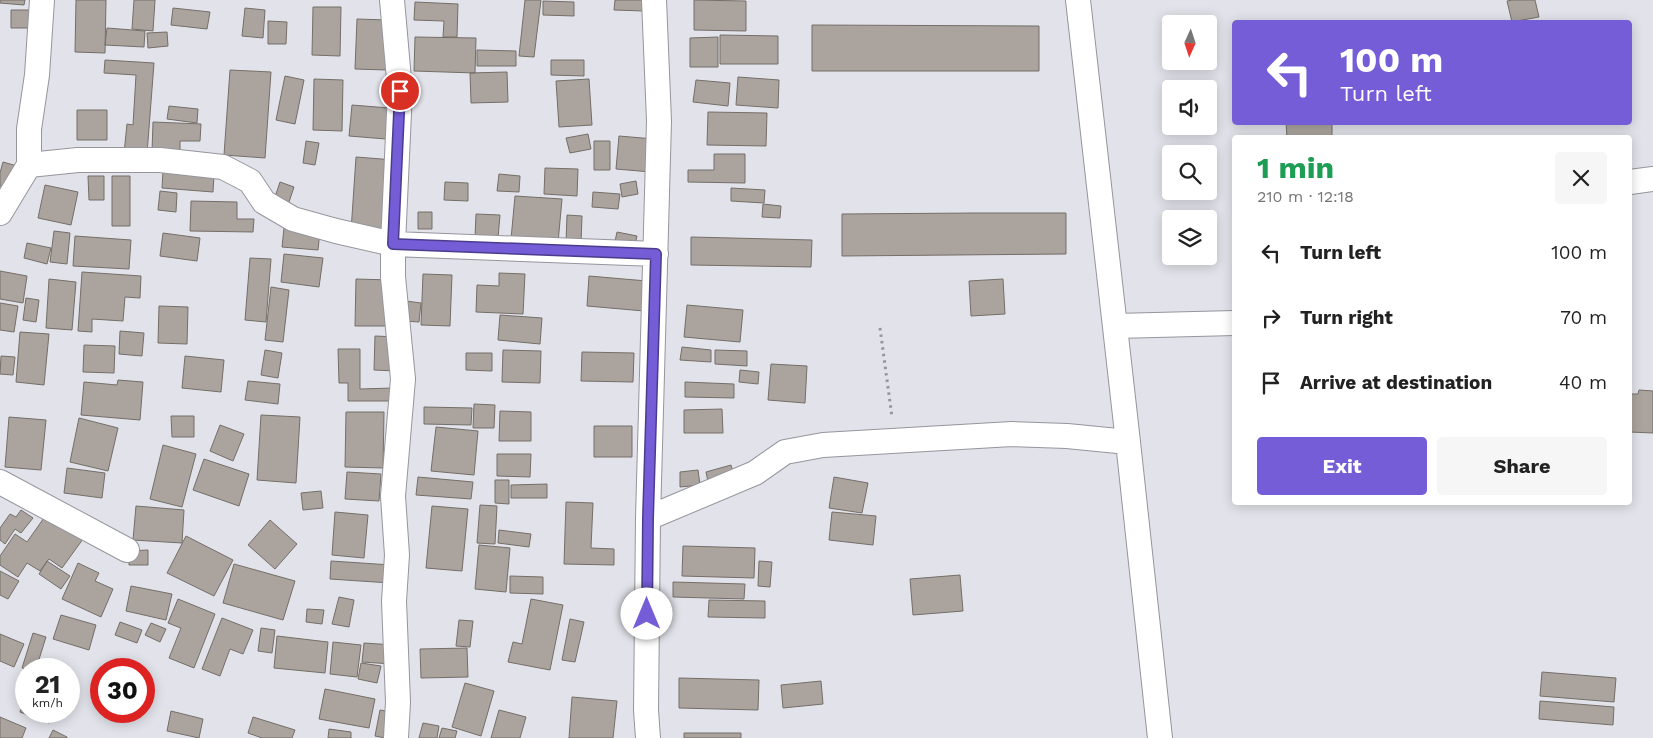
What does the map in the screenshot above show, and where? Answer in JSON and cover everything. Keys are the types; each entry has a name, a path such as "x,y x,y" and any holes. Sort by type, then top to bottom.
{"street":[{"path":"0,214 29,165 30,129 37,75 42,0"},
{"path":"392,0 400,91 393,277 403,379 393,496 397,555 394,601 398,702 396,738"},
{"path":"648,738 646,710 648,518 659,121 654,0"},
{"path":"1078,0 1160,738"},
{"path":"29,165 78,160 160,160 223,167 250,181 264,202 293,218 336,231 393,244 656,254"},
{"path":"1632,182 1653,179"},
{"path":"1115,326 1232,323"},
{"path":"648,518 755,473 785,452 823,445 1012,434 1067,436 1128,442"},
{"path":"0,482 127,550"}],"path":[{"path":"880,328 896,440"}],"building":[{"path":"0,0 25,0 24,5 0,3"},
{"path":"76,0 106,0 105,53 75,52"},
{"path":"134,0 155,0 153,31 132,29"},
{"path":"525,0 541,0 534,57 519,56"},
{"path":"615,0 644,0 644,11 614,10"},
{"path":"694,0 746,1 746,31 694,30"},
{"path":"1535,0 1539,17 1512,20 1507,1"},
{"path":"543,1 574,2 574,16 543,15"},
{"path":"415,2 458,4 457,37 443,37 444,21 414,20"},
{"path":"313,7 341,7 340,56 312,55"},
{"path":"173,8 210,12 207,29 171,25"},
{"path":"245,8 265,10 263,38 242,36"},
{"path":"11,10 39,10 38,28 11,28"},
{"path":"357,19 387,20 386,70 355,69"},
{"path":"268,21 287,22 286,44 268,44"},
{"path":"812,25 1039,26 1039,71 812,71"},
{"path":"107,28 145,31 144,47 105,45"},
{"path":"167,32 168,46 148,48 147,33"},
{"path":"720,35 778,36 778,64 720,64"},
{"path":"415,37 476,38 475,73 414,71"},
{"path":"718,37 718,67 690,67 690,38"},
{"path":"477,50 516,51 516,66 477,66"},
{"path":"105,60 154,63 147,154 124,153 127,124 133,125 136,75 104,73"},
{"path":"551,60 584,60 584,76 551,75"},
{"path":"230,70 271,72 265,158 224,155"},
{"path":"507,72 508,102 471,103 470,73"},
{"path":"285,76 304,80 295,124 276,120"},
{"path":"738,77 779,80 778,108 736,105"},
{"path":"314,79 343,80 342,131 313,130"},
{"path":"589,79 592,125 559,127 556,81"},
{"path":"696,80 730,83 728,106 693,102"},
{"path":"352,105 389,108 386,139 349,136"},
{"path":"169,106 198,109 197,123 167,119"},
{"path":"77,110 107,110 107,140 77,140"},
{"path":"708,112 767,113 766,146 707,145"},
{"path":"153,122 201,124 200,141 180,141 180,153 152,152"},
{"path":"1286,125 1332,125 1332,135 1287,135"},
{"path":"588,134 591,149 570,153 566,138"},
{"path":"619,136 654,139 651,172 616,169"},
{"path":"306,141 319,143 315,165 303,163"},
{"path":"594,141 610,141 610,170 594,170"},
{"path":"714,154 745,154 745,183 688,182 688,170 714,170"},
{"path":"356,157 394,160 389,234 351,231"},
{"path":"3,162 17,166 10,189 0,186 0,173"},
{"path":"545,168 578,169 577,196 544,194"},
{"path":"163,171 214,175 213,192 162,188"},
{"path":"499,174 520,176 519,192 497,191"},
{"path":"88,176 104,176 104,200 89,200"},
{"path":"112,176 130,176 130,226 112,226"},
{"path":"636,181 638,194 622,197 620,184"},
{"path":"280,182 294,187 288,205 274,200"},
{"path":"445,182 468,183 468,201 444,200"},
{"path":"45,185 78,192 71,225 38,218"},
{"path":"731,188 765,190 764,203 731,201"},
{"path":"160,191 177,193 176,212 158,210"},
{"path":"593,192 620,194 618,209 592,207"},
{"path":"515,196 562,199 558,243 511,239"},
{"path":"191,201 237,202 237,219 254,219 253,232 190,231"},
{"path":"763,204 781,206 780,218 762,217"},
{"path":"418,212 432,212 432,229 418,229"},
{"path":"1066,213 1066,254 842,256 842,214"},
{"path":"476,214 500,215 498,238 475,237"},
{"path":"567,215 582,216 581,243 566,243"},
{"path":"284,228 320,231 318,250 282,247"},
{"path":"54,231 70,233 67,264 50,262"},
{"path":"617,232 637,236 634,249 614,246"},
{"path":"163,233 200,238 197,261 160,256"},
{"path":"75,236 131,240 129,269 73,266"},
{"path":"691,237 812,240 811,267 691,265"},
{"path":"27,243 51,248 47,264 24,258"},
{"path":"284,254 323,258 319,287 281,282"},
{"path":"250,258 271,259 266,322 245,320"},
{"path":"0,271 27,276 23,303 0,299"},
{"path":"82,272 141,276 140,298 125,297 123,321 92,319 92,332 78,331"},
{"path":"499,273 525,274 523,314 476,312 477,285 499,286"},
{"path":"423,274 452,275 450,326 421,325"},
{"path":"589,276 647,281 644,311 587,306"},
{"path":"49,279 76,282 72,330 46,328"},
{"path":"356,279 390,280 389,326 355,326"},
{"path":"1003,279 1005,314 971,316 969,281"},
{"path":"271,287 289,290 283,342 265,340"},
{"path":"26,298 39,300 36,322 23,320"},
{"path":"406,301 421,303 419,322 404,321"},
{"path":"0,303 18,306 14,332 0,330"},
{"path":"687,305 743,310 740,342 684,337"},
{"path":"159,306 188,307 187,344 158,343"},
{"path":"500,315 542,318 540,344 498,340"},
{"path":"120,331 144,333 142,356 119,354"},
{"path":"20,332 49,334 44,385 16,382"},
{"path":"375,336 398,337 397,371 374,370"},
{"path":"84,345 115,346 114,373 83,372"},
{"path":"682,347 711,350 711,362 680,360"},
{"path":"338,349 360,349 360,389 393,388 393,401 348,401 348,383 339,383"},
{"path":"265,350 282,353 278,378 261,375"},
{"path":"503,350 541,351 540,383 502,382"},
{"path":"715,350 747,351 747,366 715,364"},
{"path":"582,352 634,353 633,382 581,381"},
{"path":"466,353 492,353 492,371 466,370"},
{"path":"1,356 15,357 13,375 0,374"},
{"path":"185,356 224,360 221,392 182,388"},
{"path":"771,364 807,366 805,403 768,400"},
{"path":"740,370 759,372 758,384 739,382"},
{"path":"118,380 143,382 140,420 81,415 84,382 117,385"},
{"path":"248,381 280,384 278,404 245,400"},
{"path":"685,382 734,384 734,398 685,397"},
{"path":"1639,390 1653,391 1653,433 1632,432 1632,394 1638,394"},
{"path":"474,404 495,405 494,428 473,428"},
{"path":"424,407 472,408 471,425 424,424"},
{"path":"722,409 723,433 684,433 684,410"},
{"path":"500,411 531,412 531,441 499,441"},
{"path":"346,412 384,412 383,468 345,467"},
{"path":"261,415 300,417 296,483 257,480"},
{"path":"171,416 194,416 194,437 172,437"},
{"path":"9,417 46,420 41,470 5,467"},
{"path":"79,418 118,428 108,471 70,462"},
{"path":"220,425 244,434 233,461 210,451"},
{"path":"594,426 632,426 632,457 594,457"},
{"path":"436,427 478,431 474,475 431,471"},
{"path":"163,445 196,454 182,507 150,499"},
{"path":"497,454 531,454 530,477 497,476"},
{"path":"204,459 249,474 239,506 193,490"},
{"path":"731,465 735,479 709,486 706,472"},
{"path":"67,468 105,473 102,498 64,493"},
{"path":"698,470 700,485 680,487 680,472"},
{"path":"347,472 381,474 379,501 345,499"},
{"path":"418,477 473,482 471,499 416,495"},
{"path":"834,477 868,483 862,513 829,508"},
{"path":"495,480 509,480 509,504 495,503"},
{"path":"547,484 547,498 511,498 511,485"},
{"path":"321,491 323,508 303,510 301,493"},
{"path":"566,502 593,503 591,548 614,549 614,565 564,564"},
{"path":"480,505 497,506 495,544 477,543"},
{"path":"136,506 184,510 182,543 133,540"},
{"path":"432,506 468,509 462,571 426,568"},
{"path":"21,510 33,518 21,533 15,529 5,544 0,540 0,528 10,514 16,517"},
{"path":"335,512 368,515 364,558 332,555"},
{"path":"832,512 876,516 873,545 829,540"},
{"path":"46,515 83,539 62,568 49,559 40,571 27,563 18,577 0,565 0,556 15,534 27,542"},
{"path":"270,520 297,544 275,569 248,545"},
{"path":"499,530 531,534 529,547 498,543"},
{"path":"186,536 233,560 214,596 167,573"},
{"path":"479,545 510,548 506,592 475,589"},
{"path":"683,546 755,548 754,578 682,576"},
{"path":"148,550 148,565 129,565 129,551"},
{"path":"47,561 70,576 61,589 39,574"},
{"path":"331,561 391,565 390,583 330,579"},
{"path":"759,561 772,562 770,587 758,586"},
{"path":"78,563 99,573 95,581 113,589 101,617 62,599"},
{"path":"234,564 295,581 283,620 223,603"},
{"path":"0,571 19,581 8,599 0,595"},
{"path":"960,575 963,611 913,615 910,579"},
{"path":"510,576 543,577 543,594 510,593"},
{"path":"673,582 745,584 744,599 673,597"},
{"path":"131,586 172,594 166,620 126,611"},
{"path":"339,597 354,600 349,627 332,624"},
{"path":"178,599 215,614 194,668 169,658 181,628 168,623"},
{"path":"531,599 563,605 550,670 508,662 513,642 522,644"},
{"path":"709,600 765,601 765,618 708,617"},
{"path":"307,609 324,610 322,624 306,622"},
{"path":"61,615 96,625 89,650 53,639"},
{"path":"222,618 253,630 243,654 230,649 220,676 202,669"},
{"path":"570,619 584,622 575,662 562,660"},
{"path":"459,620 473,621 470,647 456,646"},
{"path":"120,622 142,630 137,643 115,635"},
{"path":"151,623 166,629 160,642 145,635"},
{"path":"261,628 275,630 272,653 258,651"},
{"path":"33,633 46,637 39,658 25,658"},
{"path":"0,634 24,644 18,658 15,658 14,667 0,661"},
{"path":"277,636 328,642 325,673 274,668"},
{"path":"333,642 361,645 357,677 330,674"},
{"path":"364,643 394,645 392,664 362,662"},
{"path":"467,648 468,677 421,678 420,649"},
{"path":"361,663 381,666 377,683 358,679"},
{"path":"1542,672 1616,678 1614,702 1540,696"},
{"path":"679,678 759,680 758,710 679,708"},
{"path":"821,681 823,704 783,708 781,685"},
{"path":"465,683 494,691 481,736 452,727"},
{"path":"325,689 375,699 369,728 319,719"},
{"path":"572,697 617,701 613,738 569,738"},
{"path":"1540,701 1614,707 1613,725 1539,719"},
{"path":"380,710 398,713 385,738 375,736"},
{"path":"499,710 526,717 520,738 491,738"},
{"path":"171,711 203,719 199,738 167,731"},
{"path":"0,717 26,728 22,738 0,738"},
{"path":"253,717 295,730 292,738 262,738 248,733"},
{"path":"423,723 439,726 437,738 419,738"},
{"path":"442,728 457,731 455,738 439,738"},
{"path":"329,729 351,732 351,738 328,738"},
{"path":"53,730 67,737 67,738 49,738"},
{"path":"684,733 741,733 741,738 684,738"}],"route":[{"path":"400,91 393,244 656,254 647,614"}]}
